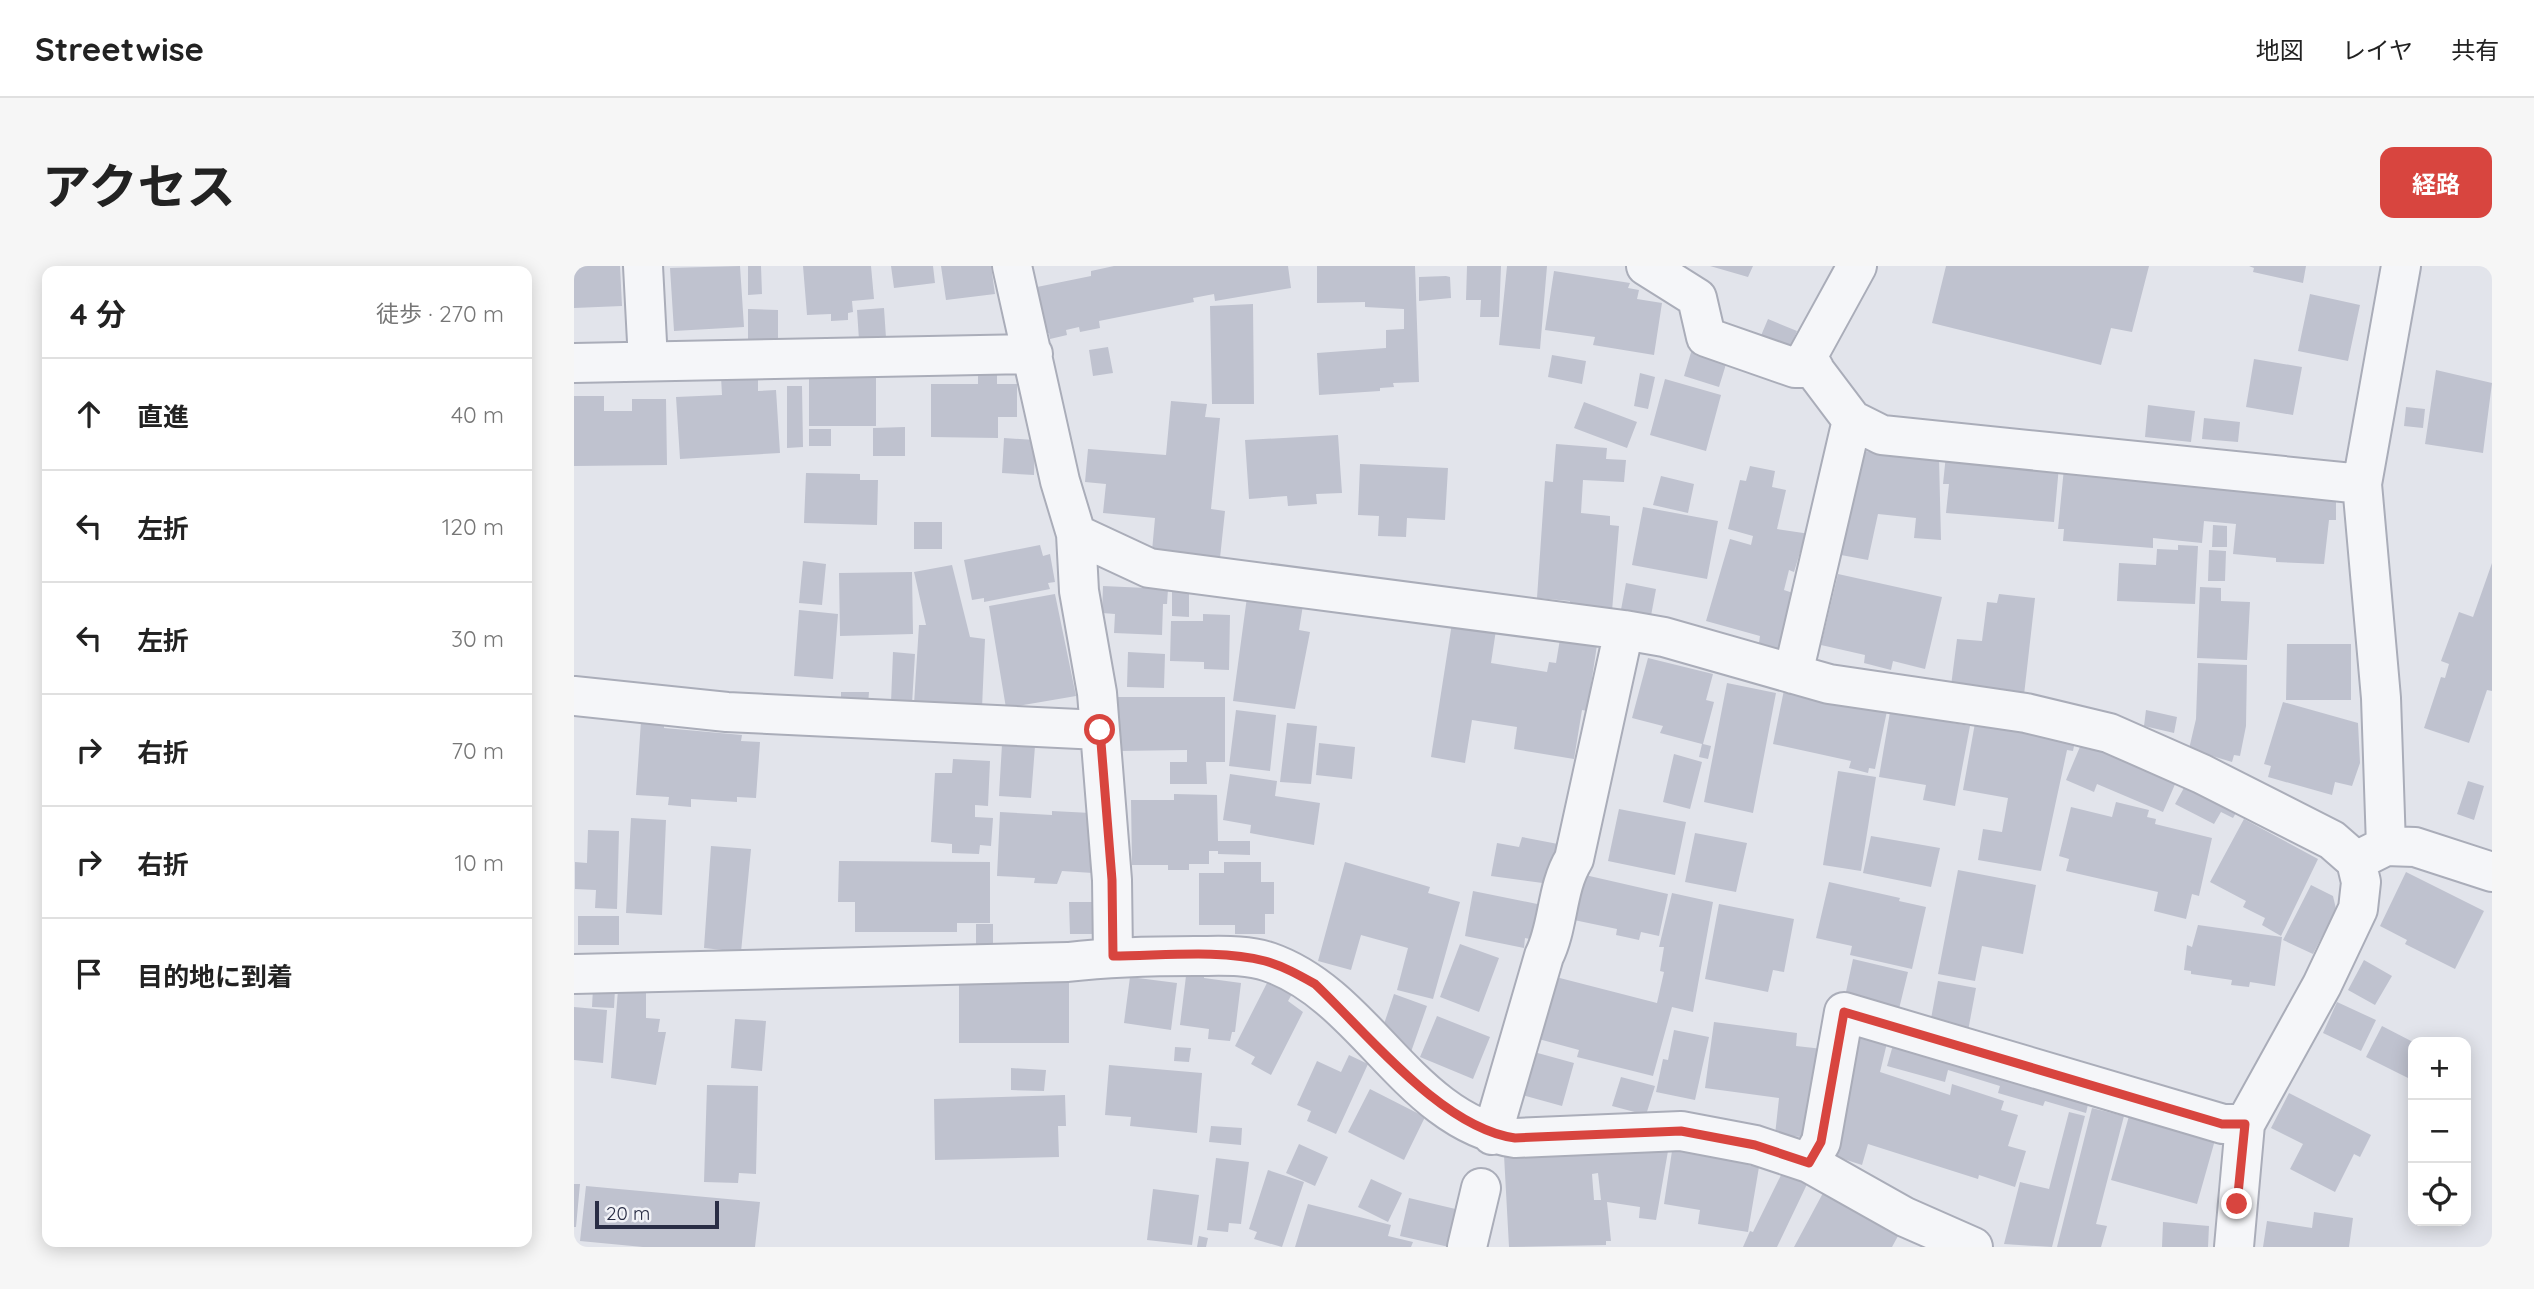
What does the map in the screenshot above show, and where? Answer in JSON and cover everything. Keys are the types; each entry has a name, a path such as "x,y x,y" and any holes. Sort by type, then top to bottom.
{"street":[{"path":"643,266 648,362"},
{"path":"1013,266 1060,481 1076,534 1079,591 1097,693 1112,880 1113,956"},
{"path":"1646,266 1697,298 1706,337 1795,368 1814,368"},
{"path":"1857,266 1806,359 1852,420 1882,435 2362,484"},
{"path":"2234,1247 2245,1124 2322,985 2358,909 2361,882 2371,853 2381,698 2362,484 2401,266"},
{"path":"574,363 1033,354"},
{"path":"1793,674 1852,420"},
{"path":"1076,534 1149,568 1624,630 1664,637 1829,684 1922,700 2026,713 2109,733 2191,769 2320,834 2371,853 2415,847 2492,872"},
{"path":"1492,1135 1550,943 1566,871 1574,859 1624,630"},
{"path":"574,696 727,712 1100,730"},
{"path":"574,974 1068,962 1113,956 1244,956 1267,961 1315,984 1440,1106 1492,1135 1515,1138 1681,1131 1755,1145 1809,1163 1905,1217 1973,1247"},
{"path":"1809,1163 1821,1142 1844,1012 2222,1124 2245,1124"},
{"path":"1467,1247 1480,1188"}],"building":[{"path":"574,266 620,266 622,306 574,308"},
{"path":"740,266 744,327 674,331 670,268"},
{"path":"748,266 761,266 762,294 748,295"},
{"path":"803,266 871,266 874,299 852,301 853,312 848,313 848,320 831,321 831,314 807,315"},
{"path":"891,266 933,266 935,283 894,288"},
{"path":"941,266 991,266 995,294 946,300"},
{"path":"1114,266 1288,266 1291,288 1215,301 1214,294 1193,298 1194,302 1099,321 1100,328 1080,332 1079,327 1066,330 1067,335 1050,339 1049,333 1046,334 1037,287 1091,276 1091,271"},
{"path":"1317,266 1415,266 1419,382 1393,383 1394,387 1380,388 1380,391 1319,395 1317,353 1386,348 1386,330 1404,329 1404,309 1365,307 1365,302 1317,303"},
{"path":"1467,266 1501,266 1499,317 1480,317 1481,300 1466,300"},
{"path":"1507,266 1547,266 1540,349 1499,345"},
{"path":"1710,266 1753,266 1748,277"},
{"path":"1946,266 2149,266 2132,332 2111,328 2101,365 1932,323"},
{"path":"2249,266 2306,266 2303,283 2253,272 2254,268"},
{"path":"1554,271 1630,283 1628,288 1639,290 1637,299 1662,303 1654,355 1593,345 1595,337 1545,330"},
{"path":"1419,277 1450,277 1451,298 1419,301"},
{"path":"2310,294 2360,305 2348,361 2298,351"},
{"path":"1253,304 1254,404 1212,404 1210,306"},
{"path":"884,308 886,338 859,340 857,310"},
{"path":"748,309 778,310 778,341 748,341"},
{"path":"1768,319 1797,331 1789,350 1760,338"},
{"path":"1108,347 1113,373 1093,376 1089,350"},
{"path":"1692,349 1727,361 1719,387 1684,376"},
{"path":"1552,355 1586,361 1582,384 1548,377"},
{"path":"2254,359 2302,367 2293,415 2246,407"},
{"path":"2436,370 2492,383 2483,453 2425,444"},
{"path":"978,372 997,372 997,384 1017,384 1017,417 998,417 998,438 931,437 931,384 978,384"},
{"path":"1640,373 1655,377 1648,409 1634,406"},
{"path":"758,375 758,391 776,390 780,453 680,459 676,397 722,395 721,377"},
{"path":"809,375 876,375 876,426 809,426"},
{"path":"1665,379 1721,395 1706,451 1650,435"},
{"path":"787,386 802,386 803,447 787,448"},
{"path":"574,396 604,396 604,411 632,411 632,399 666,399 667,465 574,466"},
{"path":"1171,401 1207,404 1205,417 1220,418 1211,509 1225,511 1220,558 1152,551 1155,518 1103,513 1106,484 1085,482 1088,449 1166,455"},
{"path":"1584,402 1637,422 1627,448 1574,428"},
{"path":"2148,405 2195,411 2191,442 2145,437"},
{"path":"2406,407 2425,409 2423,428 2404,426"},
{"path":"2204,418 2240,422 2238,442 2202,439"},
{"path":"905,427 905,456 873,456 873,428"},
{"path":"809,429 831,429 831,446 809,446"},
{"path":"1338,435 1342,493 1316,494 1317,504 1288,506 1287,496 1249,499 1245,440"},
{"path":"1004,438 1035,440 1034,475 1002,473"},
{"path":"1556,444 1607,448 1606,459 1626,460 1624,482 1583,480 1581,513 1610,516 1610,525 1619,526 1612,611 1570,608 1570,601 1537,598 1545,481 1553,482"},
{"path":"1863,451 1939,458 1941,540 1914,538 1916,518 1878,514 1868,560 1841,555"},
{"path":"1946,455 2059,466 2054,522 1946,513 1949,484 1943,484"},
{"path":"1360,464 1448,468 1445,520 1407,518 1406,537 1378,536 1379,516 1358,515"},
{"path":"1750,466 1775,471 1772,487 1786,490 1777,529 1810,534 1806,550 1801,549 1794,572 1789,570 1784,590 1802,596 1786,651 1759,643 1760,636 1706,621 1730,539 1751,545 1753,536 1728,529 1740,480 1746,481"},
{"path":"2064,468 2240,488 2239,492 2336,496 2336,520 2329,520 2324,564 2276,562 2276,558 2233,554 2236,524 2204,521 2202,543 2153,538 2153,548 2063,541 2064,529 2058,529"},
{"path":"806,473 860,474 860,480 878,480 877,525 804,523"},
{"path":"1661,476 1694,484 1688,513 1653,505"},
{"path":"1643,507 1718,521 1707,579 1632,565"},
{"path":"914,522 942,522 942,549 914,549"},
{"path":"2213,525 2227,526 2227,547 2212,547"},
{"path":"1040,545 1043,556 1050,554 1055,582 1048,583 1050,589 984,602 984,598 972,600 964,560"},
{"path":"2178,545 2198,546 2195,604 2117,601 2119,563 2156,565 2157,549 2178,550"},
{"path":"2209,550 2226,551 2225,581 2208,581"},
{"path":"803,561 826,564 822,605 799,603"},
{"path":"2492,563 2492,691 2487,690 2469,743 2424,728 2441,677 2445,678 2449,664 2441,661 2459,612 2473,617"},
{"path":"952,565 970,637 985,639 982,708 914,704 919,625 926,625 914,572"},
{"path":"912,572 913,634 840,636 839,573"},
{"path":"1838,574 1942,597 1925,669 1893,661 1891,670 1864,663 1865,655 1821,645"},
{"path":"1626,583 1656,589 1650,621 1620,615"},
{"path":"1103,586 1168,589 1167,604 1163,604 1162,635 1114,633 1115,614 1102,613"},
{"path":"2200,587 2221,588 2221,601 2250,602 2247,660 2197,658"},
{"path":"1172,590 1189,590 1189,617 1172,616"},
{"path":"1055,594 1076,696 1006,708 989,606"},
{"path":"1999,594 2035,598 2024,695 1951,686 1957,639 1982,641 1987,602 1997,603"},
{"path":"1247,597 1303,605 1299,630 1310,632 1295,709 1233,701"},
{"path":"799,610 838,614 833,679 794,676"},
{"path":"1203,614 1230,615 1229,670 1204,669 1204,662 1170,661 1171,621 1203,621"},
{"path":"1452,623 1496,630 1491,663 1547,672 1549,662 1556,663 1560,639 1597,645 1587,711 1582,710 1574,759 1514,749 1517,727 1472,720 1465,763 1431,757"},
{"path":"2287,644 2351,644 2351,700 2286,700"},
{"path":"893,652 915,654 912,704 891,703"},
{"path":"1128,652 1165,654 1164,688 1127,687"},
{"path":"1648,658 1713,674 1706,700 1714,702 1703,744 1711,746 1708,759 1699,757 1702,744 1660,733 1663,726 1632,718"},
{"path":"2198,663 2247,665 2246,726 2240,756 2234,755 2232,762 2189,749 2196,719"},
{"path":"1727,683 1776,693 1753,813 1704,802"},
{"path":"1784,690 1887,711 1875,769 1869,768 1868,773 1849,768 1851,761 1773,744"},
{"path":"841,692 869,692 868,705 841,705"},
{"path":"1116,697 1225,697 1225,762 1206,762 1207,784 1170,784 1170,762 1187,762 1187,750 1117,751"},
{"path":"2283,702 2358,723 2360,763 2352,786 2335,782 2332,795 2268,777 2271,766 2264,764"},
{"path":"1236,710 1276,715 1270,771 1229,766"},
{"path":"2146,710 2177,717 2174,733 2144,726"},
{"path":"1890,712 1970,726 1955,806 1923,800 1926,785 1879,777"},
{"path":"641,721 664,723 664,728 742,735 741,741 760,742 756,798 737,797 737,802 691,799 691,807 668,805 669,797 636,795"},
{"path":"1287,723 1317,726 1311,784 1280,782"},
{"path":"1975,723 2075,741 2073,751 2067,750 2041,871 1978,860 1983,829 2002,832 2008,798 1963,790"},
{"path":"2082,742 2176,782 2163,812 2097,784 2094,792 2066,780"},
{"path":"1319,743 1355,747 1352,779 1316,775"},
{"path":"1002,744 1035,746 1031,798 999,796"},
{"path":"1674,754 1702,762 1690,809 1663,802"},
{"path":"953,759 990,761 988,806 975,805 975,817 993,818 991,846 980,845 979,854 952,853 952,844 931,842 935,773 952,773"},
{"path":"1838,771 1876,777 1861,871 1823,865"},
{"path":"1230,774 1277,781 1275,796 1320,803 1314,845 1250,833 1251,825 1223,820"},
{"path":"2468,781 2484,786 2474,820 2457,814"},
{"path":"2185,786 2236,813 2233,818 2221,812 2214,824 2175,804"},
{"path":"1174,794 1217,795 1218,841 1250,841 1250,855 1218,854 1218,851 1209,851 1209,864 1189,864 1189,870 1168,870 1168,865 1132,865 1131,800 1174,800"},
{"path":"2116,802 2149,810 2147,817 2156,819 2155,824 2212,838 2199,896 2192,894 2186,919 2154,911 2158,892 2066,871 2069,859 2059,856 2071,807 2112,817"},
{"path":"1619,809 1686,822 1675,875 1608,861"},
{"path":"1052,811 1091,813 1093,873 1062,871 1057,884 1034,883 1035,878 997,876 1000,812 1052,815"},
{"path":"631,818 666,820 662,915 626,913"},
{"path":"2244,819 2318,859 2281,936 2262,925 2265,918 2243,907 2246,901 2210,882"},
{"path":"588,830 619,831 617,909 595,908 596,890 575,889 575,862 587,863"},
{"path":"1695,833 1747,843 1736,892 1685,882"},
{"path":"1871,836 1940,848 1931,887 1863,873"},
{"path":"1522,837 1558,844 1550,884 1491,876 1497,843 1519,847"},
{"path":"711,846 751,849 741,952 704,948"},
{"path":"839,861 990,862 990,923 957,923 957,932 855,932 855,902 838,902"},
{"path":"1224,862 1261,862 1261,882 1274,882 1274,914 1265,914 1265,934 1235,934 1235,925 1199,925 1199,873 1224,873"},
{"path":"1345,862 1430,887 1428,893 1460,902 1433,999 1397,990 1408,948 1361,935 1351,970 1318,961"},
{"path":"1958,870 2036,885 2023,954 1982,946 1975,981 1938,974"},
{"path":"2406,872 2484,911 2455,969 2405,944 2407,940 2380,926"},
{"path":"1585,875 1668,894 1659,936 1641,932 1639,940 1616,935 1617,929 1574,920"},
{"path":"1829,882 1900,898 1899,901 1926,907 1912,969 1850,955 1852,946 1816,938"},
{"path":"2311,885 2333,896 2336,909 2313,954 2283,940"},
{"path":"1473,891 1547,906 1539,941 1525,938 1524,948 1465,936"},
{"path":"1672,893 1713,902 1693,1012 1672,1007 1653,1076 1577,1057 1579,1050 1535,1038 1552,976 1657,1003 1664,972 1660,971 1664,947 1659,947"},
{"path":"1069,902 1093,902 1094,934 1070,934"},
{"path":"1719,904 1794,919 1784,972 1773,970 1768,992 1705,979"},
{"path":"578,916 619,916 619,945 578,945"},
{"path":"976,924 993,924 993,945 976,945"},
{"path":"2198,925 2282,937 2275,986 2250,982 2249,987 2231,985 2232,980 2191,974 2191,971 2184,970 2187,945 2192,947"},
{"path":"1460,944 1499,958 1479,1012 1440,997"},
{"path":"1853,959 1908,972 1898,1013 1844,1001"},
{"path":"2364,960 2392,976 2375,1005 2348,990"},
{"path":"1191,970 1204,971 1204,978 1241,983 1235,1032 1232,1032 1230,1041 1208,1039 1209,1029 1180,1025 1186,976 1190,976"},
{"path":"1130,977 1177,983 1171,1030 1124,1023"},
{"path":"1268,981 1292,994 1288,1001 1303,1012 1271,1075 1251,1064 1255,1057 1235,1046"},
{"path":"1938,981 1976,988 1968,1031 1930,1024"},
{"path":"959,983 1069,983 1069,1043 959,1043"},
{"path":"593,988 615,989 614,1008 592,1007"},
{"path":"618,990 646,991 646,1018 660,1019 658,1032 666,1032 656,1085 611,1078"},
{"path":"1394,994 1427,1006 1411,1052 1383,1027"},
{"path":"2337,1002 2376,1020 2361,1051 2323,1033"},
{"path":"574,1007 607,1010 603,1063 574,1060"},
{"path":"1437,1016 1490,1037 1473,1079 1420,1057"},
{"path":"735,1019 766,1021 762,1071 731,1068"},
{"path":"1714,1022 1797,1033 1796,1046 1823,1049 1811,1128 1803,1127 1802,1137 1775,1135 1779,1098 1705,1088"},
{"path":"2382,1026 2408,1039 2408,1078 2366,1057"},
{"path":"1674,1030 1709,1037 1695,1100 1656,1092 1663,1059 1668,1060"},
{"path":"1853,1037 1887,1043 1880,1072 1950,1095 1952,1084 2004,1101 2001,1110 2018,1115 2008,1146 2026,1151 2015,1187 1979,1175 1978,1179 1868,1144 1862,1165 1831,1155 1849,1101 1839,1099"},
{"path":"1895,1038 2090,1096 2086,1113 2045,1101 2043,1106 1998,1093 2000,1086 1948,1070 1945,1082 1887,1066"},
{"path":"1175,1047 1191,1048 1189,1062 1174,1061"},
{"path":"1534,1052 1574,1063 1562,1106 1522,1095"},
{"path":"1349,1055 1368,1064 1336,1134 1307,1121 1311,1111 1297,1105 1317,1061 1341,1072"},
{"path":"1109,1065 1202,1073 1197,1133 1130,1126 1131,1117 1105,1115"},
{"path":"1011,1068 1046,1070 1044,1091 1011,1090"},
{"path":"1621,1077 1655,1086 1646,1115 1612,1106"},
{"path":"707,1085 758,1086 756,1174 739,1173 738,1183 704,1182"},
{"path":"1370,1089 1425,1117 1404,1160 1348,1132"},
{"path":"2289,1093 2371,1135 2360,1157 2354,1154 2335,1192 2290,1169 2303,1144 2271,1128"},
{"path":"1065,1095 1066,1126 1058,1126 1059,1157 935,1160 934,1099"},
{"path":"2092,1108 2124,1116 2096,1224 2107,1226 2101,1247 2057,1247"},
{"path":"2069,1112 2085,1116 2052,1247 2004,1244 2020,1182 2049,1189"},
{"path":"2129,1116 2215,1140 2197,1204 2111,1180"},
{"path":"1211,1126 1242,1128 1241,1145 1209,1142"},
{"path":"1299,1144 1328,1157 1315,1186 1286,1173"},
{"path":"1668,1151 1656,1220 1639,1218 1640,1207 1607,1202 1611,1241 1606,1241 1606,1245 1509,1247 1504,1155","holes":["1598,1173 1601,1200 1594,1200 1592,1174"]},
{"path":"1672,1151 1750,1160 1748,1165 1759,1167 1748,1232 1698,1224 1700,1210 1664,1204"},
{"path":"1216,1158 1249,1162 1241,1224 1229,1223 1228,1232 1207,1230"},
{"path":"1268,1170 1304,1182 1282,1247 1254,1239 1257,1232 1249,1229"},
{"path":"1783,1171 1809,1180 1777,1247 1743,1247 1750,1231 1753,1232"},
{"path":"1371,1179 1402,1193 1388,1222 1358,1207"},
{"path":"574,1184 580,1184 576,1227 574,1227"},
{"path":"586,1186 760,1202 755,1247 643,1247 580,1241"},
{"path":"1153,1189 1199,1195 1192,1245 1147,1240"},
{"path":"1823,1193 1898,1236 1892,1247 1794,1247"},
{"path":"1409,1198 1464,1211 1449,1247 1400,1236"},
{"path":"1308,1204 1391,1225 1388,1236 1413,1242 1411,1247 1295,1247"},
{"path":"2314,1212 2353,1218 2349,1247 2263,1247 2267,1221 2312,1228"},
{"path":"2163,1222 2209,1226 2208,1247 2162,1247"},
{"path":"1199,1236 1208,1238 1206,1247 1197,1247"}],"route":[{"path":"1100,730 1112,880 1113,956 1244,956 1267,961 1295,973 1315,984 1440,1106 1492,1135 1515,1138 1681,1131 1776,1150 1809,1163 1821,1142 1844,1012 2222,1124 2245,1124 2237,1204"}]}
